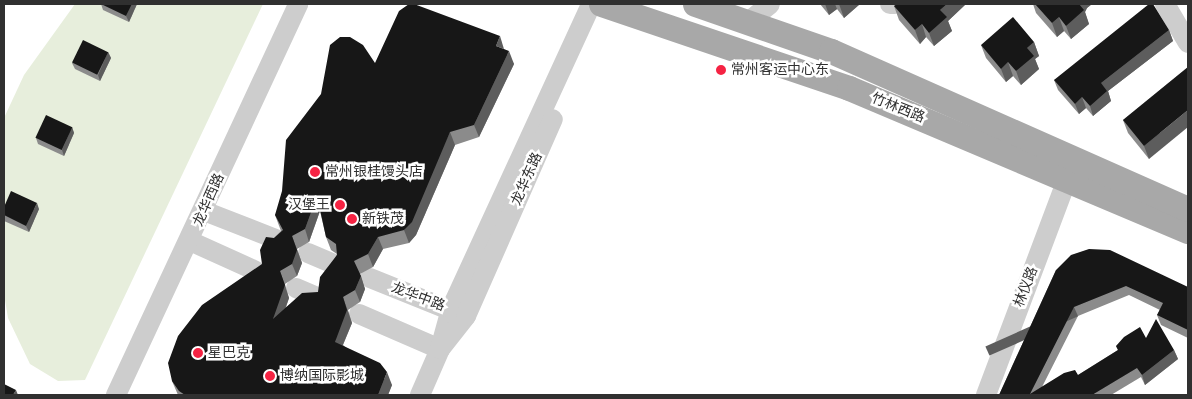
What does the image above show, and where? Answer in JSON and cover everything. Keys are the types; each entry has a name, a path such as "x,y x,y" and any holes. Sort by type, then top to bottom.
{"main road":[{"name":"竹林西路","path":"601,4 849,88 1188,231"},
{"name":"竹林西路","path":"695,4 831,51 1188,209"}],"street":[{"name":"龙华西路","path":"116,395 204,211 298,4"},
{"name":"龙华东路","path":"420,395 601,4"},
{"path":"748,22 770,4"},
{"path":"1165,4 1188,43"},
{"name":"林仪路","path":"986,395 1067,179"},
{"path":"204,211 276,239"},
{"path":"190,241 256,271"},
{"path":"308,253 331,263"},
{"name":"龙华中路","path":"370,278 458,313"},
{"path":"296,288 315,296"},
{"path":"359,314 440,349"}],"green space":[{"path":"75,4 263,4 85,380 58,381 30,364 8,318 4,294 4,118 24,75"}],"building":[{"path":"101,4 132,4 126,16"},
{"name":"新铁茂","path":"409,4 414,4 500,36 496,46 509,51 474,125 450,132 412,222 404,230 378,237 368,254 354,261 361,276 355,290 343,297 347,310 335,342 380,363 387,372 378,395 185,395 179,391 172,381 168,363 178,336 202,305 262,264 260,250 266,237 274,238 283,230 275,215 282,191 286,140 321,94 330,45 340,37 350,37 363,45 375,63 399,11","holes":["317,196 326,237 336,244 337,255 320,277 318,292 302,293 273,319 285,285 280,271 292,264 297,250 292,236 305,229"]},
{"path":"897,4 947,4 940,10 947,17 929,33 922,24 915,30 894,6"},
{"path":"1035,4 1079,4 1084,10 1066,26 1059,17 1052,23"},
{"path":"1149,4 1153,4 1169,30 1101,83 1107,91 1090,106 1082,97 1075,104 1054,80"},
{"path":"1013,17 1034,42 1027,48 1034,56 1016,71 1008,62 1001,69 981,45"},
{"path":"83,40 108,52 97,75 72,62"},
{"path":"1188,67 1188,110 1144,146 1123,120"},
{"path":"46,115 72,127 62,150 35,138"},
{"path":"11,191 37,203 26,226 4,215 4,207"},
{"path":"1089,249 1110,250 1188,287 1188,330 1157,315 1163,303 1126,286 1074,307 1030,394 1064,373 1075,370 1078,375 1118,350 1116,346 1124,337 1140,327 1146,338 1156,319 1174,350 1142,375 1137,368 1092,395 999,395 1056,270 1071,255"},
{"path":"4,384 16,390 13,395 4,395"}],"place":[{"name":"常州客运中心东","path":"721,70"},
{"name":"常州银桂馒头店","path":"315,172"},
{"name":"汉堡王","path":"340,205"},
{"name":"新铁茂","path":"352,219"},
{"name":"星巴克","path":"198,353"},
{"name":"博纳国际影城","path":"270,376"}]}
